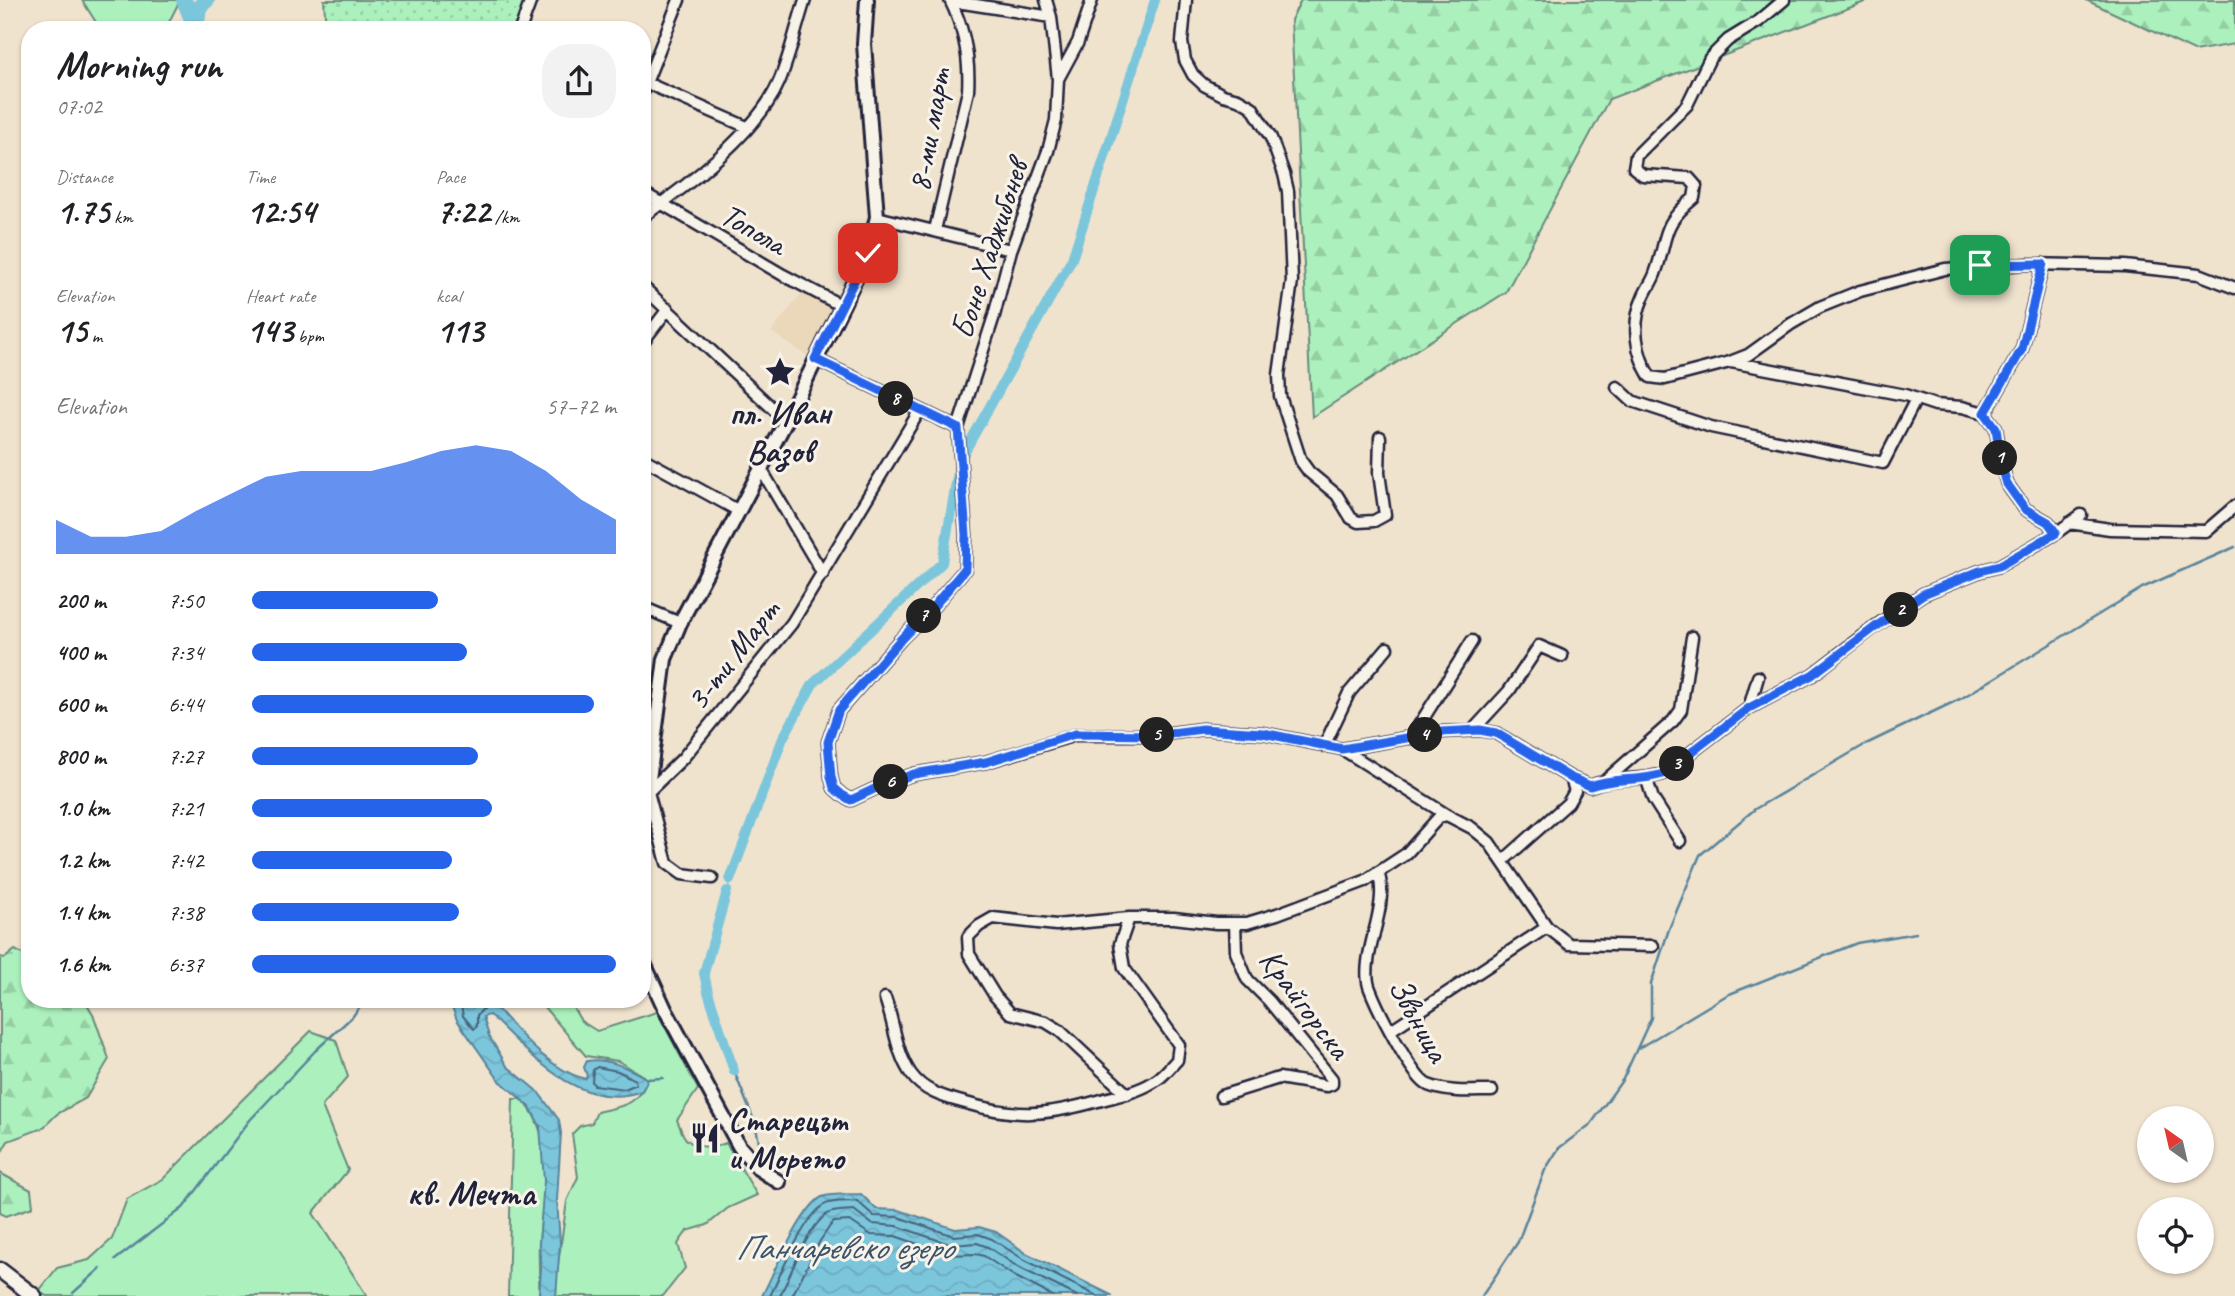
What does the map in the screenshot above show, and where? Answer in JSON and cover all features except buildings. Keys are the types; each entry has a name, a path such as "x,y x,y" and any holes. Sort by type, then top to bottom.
{"main road":[{"path":"0,1270 30,1295"}],"street":[{"path":"523,21 531,0"},
{"path":"651,69 679,0"},
{"path":"651,211 713,162 765,105 778,83 805,0"},
{"path":"651,741 665,659 680,623 786,421 868,253 877,217 864,44 867,0"},
{"name":"Боне Хаджибонев","path":"1046,0 1051,17 1058,79 1056,120 1048,151 1011,250 994,316 958,428 966,535 965,569 839,710 828,742 834,788 851,800 914,774 986,762 1075,734 1120,736 1157,735 1202,729 1234,730 1263,733 1324,746"},
{"path":"1058,79 1077,42 1092,0"},
{"path":"1186,0 1182,42 1185,60 1193,75 1204,85 1252,107 1272,138 1284,174 1288,191 1292,281 1279,375 1280,396 1301,461 1308,472 1337,495 1351,518 1359,522 1374,521 1385,515 1379,473 1380,437"},
{"path":"1784,0 1759,21 1728,40 1710,58 1687,105 1636,156 1634,168 1643,175 1689,178 1696,186 1694,198 1666,228 1655,274 1641,301 1636,326 1637,347 1642,364 1650,377 1665,379 1730,362 1748,355 1819,307 1860,291 1945,269 1980,265 2125,266 2199,274 2233,286"},
{"path":"950,1 1051,17"},
{"name":"8-ми март","path":"935,230 968,91 970,70 966,45 950,1"},
{"path":"651,89 747,127"},
{"name":"Топола","path":"651,197 783,275 842,306"},
{"path":"877,217 1011,250"},
{"path":"1985,413 2022,349 2043,264"},
{"path":"651,294 786,421"},
{"path":"651,331 668,309"},
{"path":"815,359 958,428"},
{"path":"1730,362 1985,413 1996,428 2007,484 2025,509 2048,522 2056,533"},
{"path":"1617,387 1632,401 1711,427 1883,463 1916,398"},
{"name":"3-ти Март","path":"651,789 683,758 792,623 920,410"},
{"path":"651,463 739,511"},
{"path":"761,469 822,574"},
{"path":"2069,523 2109,529 2206,531 2235,506"},
{"path":"1387,648 1349,693 1324,746 1342,749 1441,732 1473,730 1496,733 1571,778 1590,786 1606,780 1647,780 1663,774 1749,708 1812,675 1923,594 1999,566 2056,533 2081,514"},
{"path":"651,611 680,623"},
{"path":"1606,780 1673,721 1681,710 1692,637"},
{"path":"1410,738 1472,641"},
{"path":"1473,730 1509,691 1539,646 1562,656"},
{"path":"1749,708 1758,677"},
{"path":"1342,749 1472,828 1489,842 1504,860 1547,927 1569,944 1653,946"},
{"path":"1504,860 1568,803 1575,791 1571,778"},
{"path":"1647,780 1653,799 1680,841"},
{"path":"651,803 667,863 682,874 712,878"},
{"path":"1127,1094 1059,1030 1045,1022 1010,1013 995,996 969,954 968,937 979,926 993,918 1056,926 1129,918 1247,923 1365,881 1406,854 1439,817 1447,815"},
{"name":"Звъница","path":"1378,872 1382,883 1367,964 1369,987 1405,1060 1425,1084 1457,1092 1492,1091"},
{"path":"885,999 893,1021 895,1037 910,1073 926,1089 947,1098 1001,1113 1033,1115 1073,1109 1127,1094 1158,1079 1178,1060 1179,1045 1124,968 1120,944 1129,918"},
{"name":"Крайгорска","path":"1221,1096 1279,1078 1327,1086 1332,1084 1332,1079 1269,1001 1247,979 1237,953 1235,923"},
{"path":"1391,1030 1547,927"},
{"path":"651,982 739,1146 759,1169 779,1182"}],"shaded area":[{"path":"804,290 836,308 807,356 771,332"}],"green space":[{"path":"82,0 180,0 170,21 95,21"},
{"path":"324,0 531,0 523,21 325,21"},
{"path":"1301,0 1870,0 1609,99 1506,292 1312,417 1291,20"},
{"path":"2086,0 2235,0 2235,44 2194,51"},
{"path":"15,950 21,953 21,1008 89,1008 109,1059 86,1098 57,1114 43,1128 8,1141 0,1155 0,957 5,958"},
{"path":"545,1008 573,1008 581,1021 597,1031 657,1012 698,1089 677,1120 684,1136 691,1143 701,1146 712,1147 726,1143 757,1195 728,1208 707,1225 687,1231 678,1244 685,1268 663,1296 556,1296 567,1201 578,1177 572,1134 580,1126 592,1123 597,1112 634,1100 648,1079 618,1061 586,1056"},
{"path":"311,1031 336,1040 348,1077 322,1106 348,1170 313,1213 367,1296 46,1296 39,1291 57,1268 89,1260 112,1239 127,1199 163,1179"},
{"path":"513,1099 522,1099 533,1114 544,1148 545,1186 539,1241 539,1296 508,1296"},
{"path":"0,1173 31,1190 33,1207 6,1216 0,1213"}],"water":[{"path":"452,1008 496,1008 532,1046 570,1074 585,1079 587,1076 584,1067 587,1061 595,1060 619,1065 648,1079 642,1091 620,1096 598,1094 578,1087 541,1063 492,1017 483,1017 489,1036 507,1066 538,1092 559,1120 561,1133 557,1200 560,1243 556,1296 539,1296 539,1244 544,1181 540,1126 530,1107 499,1080 457,1020"},
{"name":"Панчаревско езеро","path":"861,1194 876,1209 899,1210 955,1229 979,1227 996,1232 1026,1253 1113,1296 762,1296 789,1242 814,1203 826,1196"}],"waterway":[{"path":"184,0 193,21"},
{"path":"197,21 199,7 207,0"},
{"path":"730,880 783,738 813,684 942,563 960,460 1072,259 1155,0"},
{"path":"1482,1296 1518,1242 1545,1170 1559,1148 1591,1124 1623,1079 1651,1018 1651,984 1669,929 1700,855 1755,809 1866,744 1962,698 2142,588 2235,547"},
{"path":"727,891 704,973 734,1071"},
{"path":"1637,1049 1727,995 1857,943 1916,933"},
{"path":"115,1260 183,1208 250,1120 359,1008"},
{"path":"734,1071 755,1123 759,1142"},
{"path":"646,1079 663,1078"},
{"path":"73,1293 101,1268"}],"place":[{"name":"пл. Иван Вазов","path":"780,372"},
{"name":"Старецът и Морето","path":"705,1138"}],"district":[{"name":"кв. Мечта","path":"471,1193"}],"route":[{"path":"868,253 815,359 958,428 966,535 965,569 839,710 828,742 831,777 834,788 851,800 914,774 986,762 1075,734 1157,735 1202,729 1263,733 1342,749 1441,732 1480,730 1496,733 1571,778 1590,786 1606,780 1647,780 1663,774 1749,708 1812,675 1923,594 1999,566 2056,533 2048,522 2025,509 2007,484 1996,428 1985,413 2022,349 2043,264 1980,265"}]}
